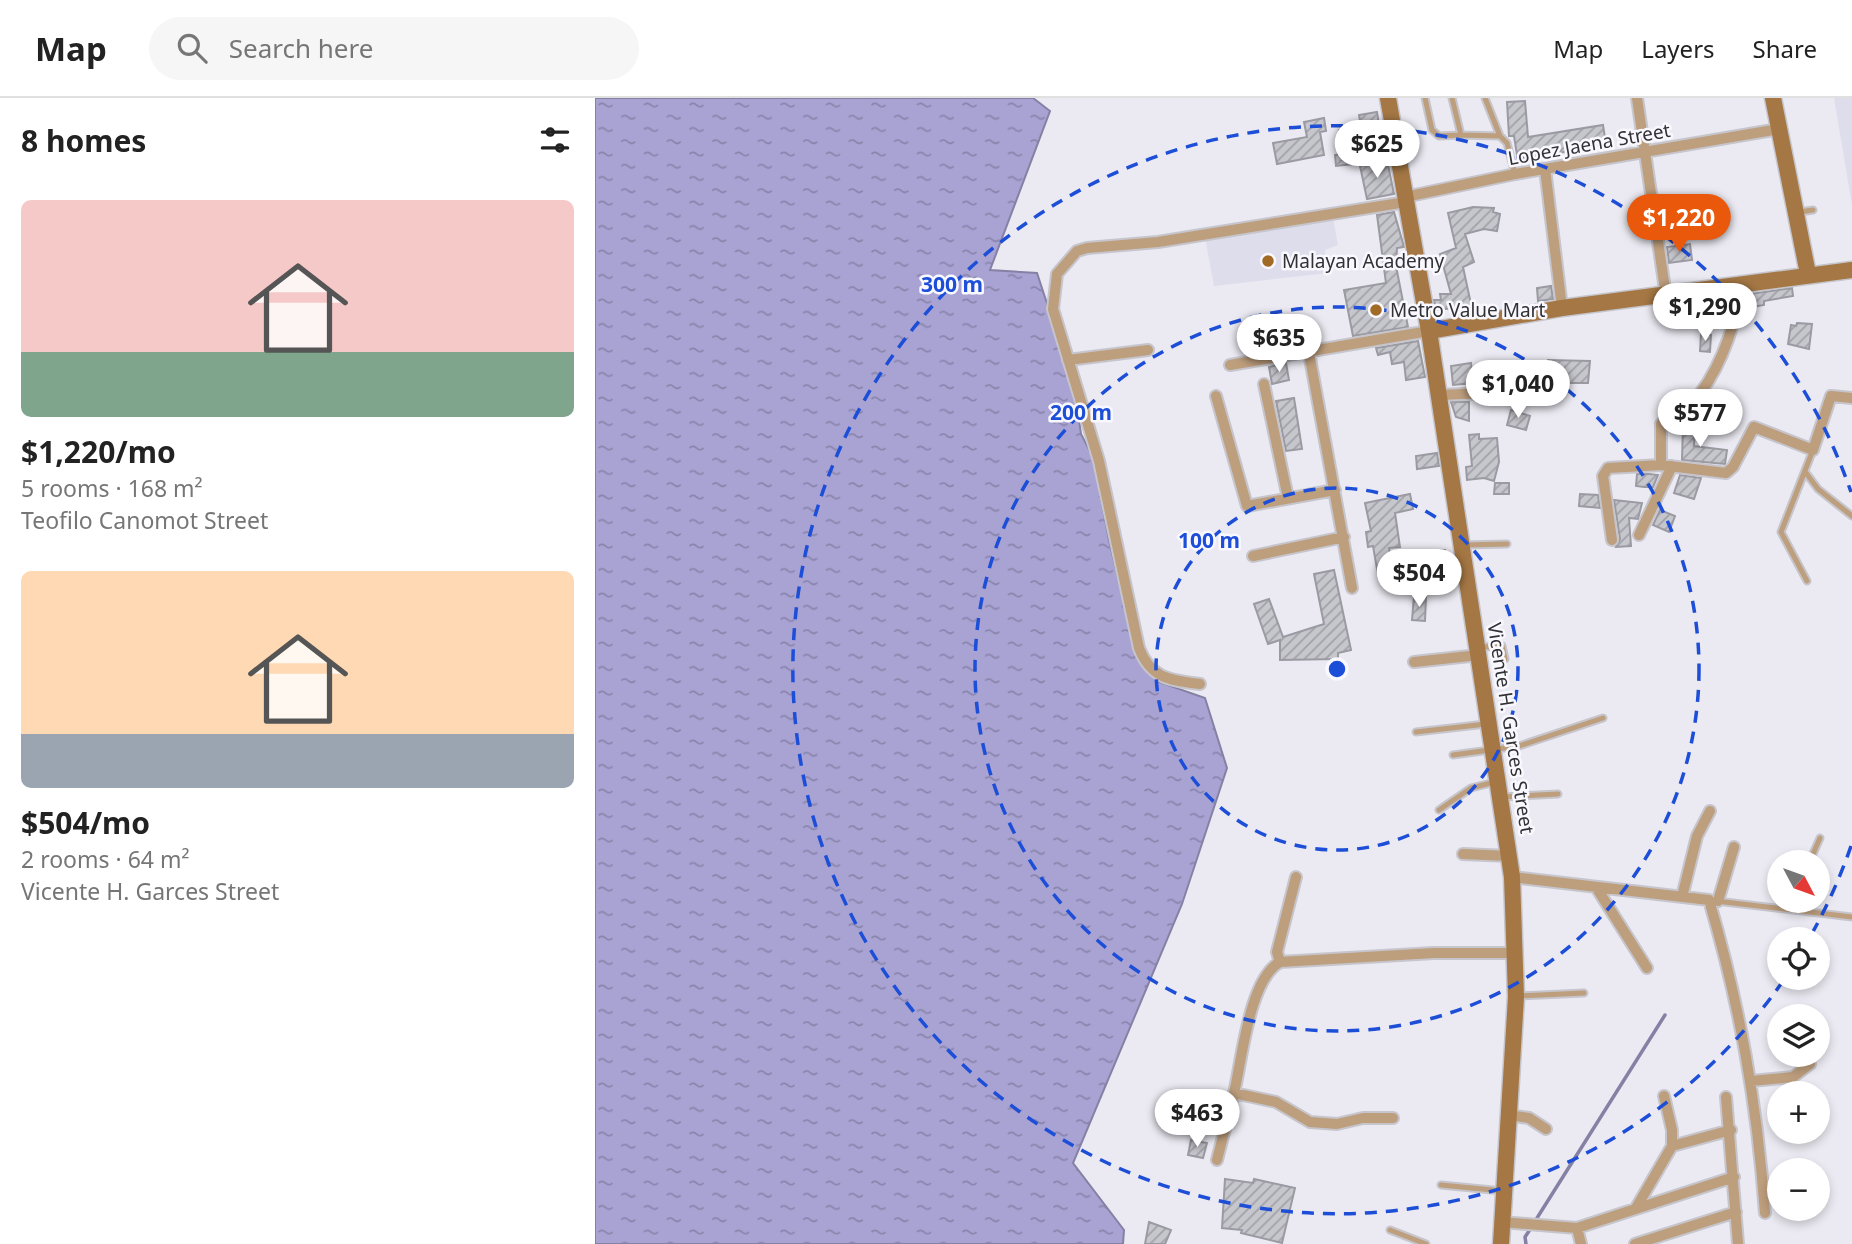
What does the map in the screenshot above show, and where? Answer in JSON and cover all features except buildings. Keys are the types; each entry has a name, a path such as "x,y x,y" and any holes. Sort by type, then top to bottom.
{"street":[{"name":"Vicente H. Garces Street","path":"1388,98 1429,331 1512,877 1516,997 1501,1244"},
{"path":"1637,98 1666,296"},
{"path":"1773,98 1808,274"},
{"name":"Lopez Jaena Street","path":"1200,684 1164,679 1145,661 1102,487 1099,461 1052,309 1058,274 1077,251 1158,242 1406,200 1515,174 1779,129"},
{"path":"1545,169 1562,308"},
{"path":"1230,365 1562,308 1852,270"},
{"path":"1639,534 1667,465 1661,424 1669,416 1687,409 1705,388 1737,314 1744,285"},
{"path":"1068,360 1148,350"},
{"path":"1309,353 1352,588"},
{"path":"1264,384 1289,498"},
{"path":"1438,395 1561,390"},
{"path":"1216,396 1247,506 1335,490"},
{"path":"1612,540 1603,476 1605,471 1619,467 1667,465 1730,471 1754,427 1813,450 1831,396 1852,398"},
{"path":"1253,556 1344,537"},
{"path":"1413,662 1478,651"},
{"path":"1682,897 1697,836 1710,811"},
{"path":"1734,847 1713,901 1734,985 1751,1081 1765,1213"},
{"path":"1463,854 1509,856"},
{"path":"1280,962 1277,952 1296,877"},
{"path":"1512,877 1713,901"},
{"path":"1596,887 1647,968"},
{"path":"1217,1160 1258,990 1266,972 1280,962 1434,953 1515,953"},
{"path":"1751,1081 1793,1077 1806,1067"},
{"path":"1234,1093 1276,1101 1310,1122 1337,1124 1363,1118 1393,1118"},
{"path":"1636,1208 1672,1146 1672,1130 1664,1096"},
{"path":"1725,1097 1731,1130 1738,1244"},
{"path":"1508,1115 1529,1118 1546,1129"},
{"path":"1672,1146 1731,1130"},
{"path":"1501,1222 1577,1228 1734,1177"},
{"path":"1635,1244 1736,1212"},
{"path":"1577,1228 1581,1244"}],"lane":[{"path":"1425,98 1431,130 1439,136 1500,136"},
{"path":"1452,98 1461,135"},
{"path":"1485,98 1500,136 1507,143 1515,174"},
{"path":"1796,213 1813,210"},
{"path":"1807,581 1781,532 1813,450"},
{"path":"1806,472 1818,489 1852,516"},
{"path":"1461,545 1507,544"},
{"path":"1478,651 1502,646 1505,659"},
{"path":"1453,755 1518,746 1603,718"},
{"path":"1416,732 1489,724"},
{"path":"1440,810 1471,788 1558,794"},
{"path":"1815,850 1820,838"},
{"path":"1713,901 1767,907"},
{"path":"1825,914 1852,917"},
{"path":"1516,997 1584,993"},
{"path":"1441,1185 1503,1191"},
{"path":"1390,1230 1426,1244"}],"shaded area":[{"path":"1834,98 1852,98 1852,205"},
{"name":"Malayan Academy","path":"1333,217 1338,245 1325,250 1328,273 1214,286 1205,237"}],"water":[{"path":"595,98 1033,98 1050,111 990,270 1037,273 1074,386 1081,434 1098,467 1099,488 1109,540 1137,658 1159,682 1205,698 1227,768 1182,904 1073,1163 1124,1230 1123,1244 595,1244"}],"waterway":[{"path":"1537,1218 1665,1015"},
{"path":"1526,1244 1525,1237 1531,1228"}],"place":[{"name":"Malayan Academy","path":"1268,261"},
{"name":"Metro Value Mart","path":"1376,310"}]}
